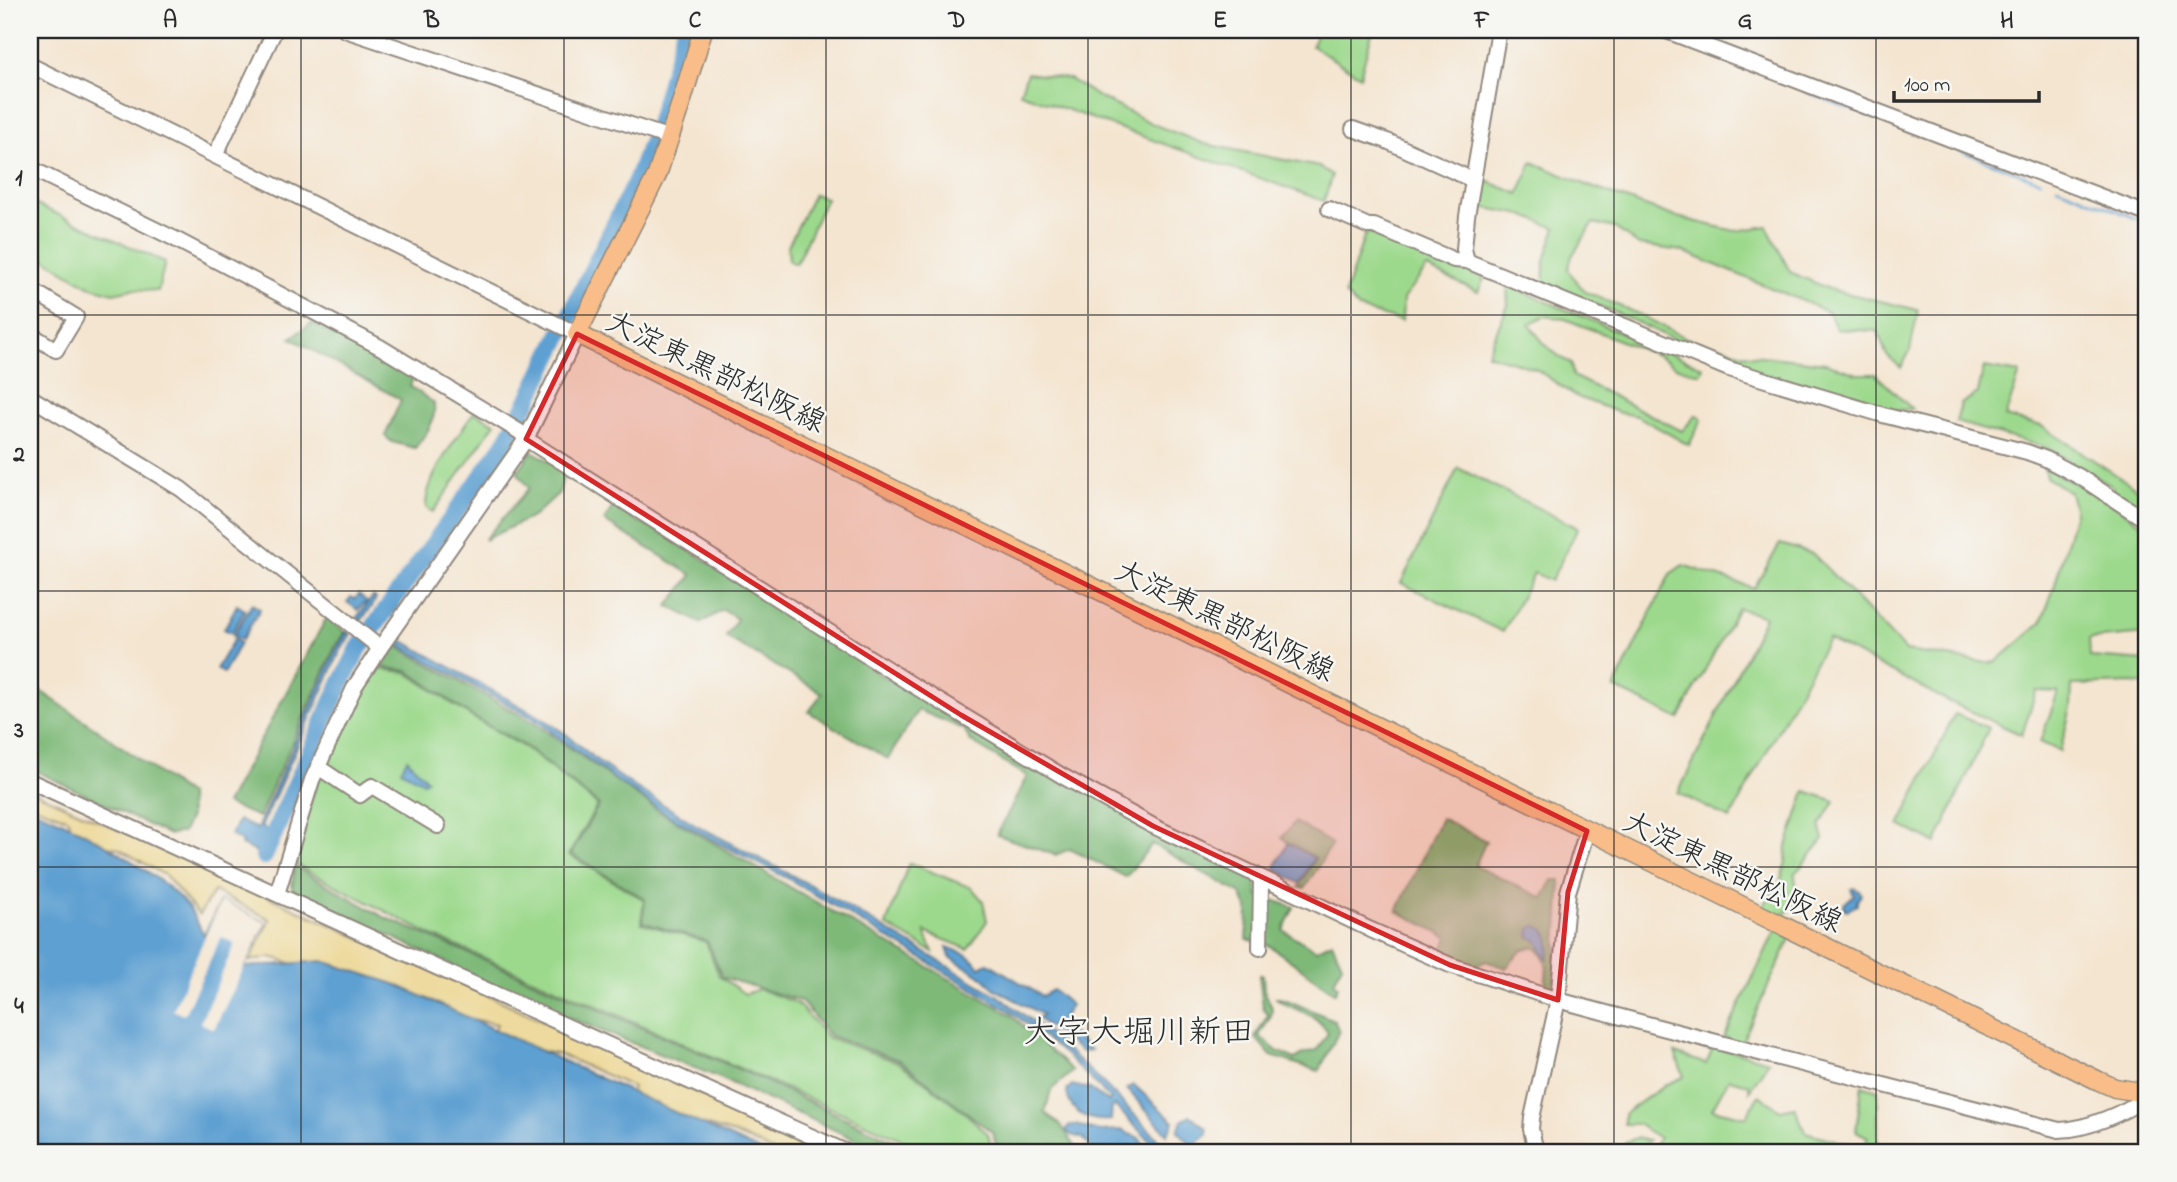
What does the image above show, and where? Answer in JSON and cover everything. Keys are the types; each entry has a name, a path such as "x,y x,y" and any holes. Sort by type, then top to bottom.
{"main road":[{"name":"大淀東黒部松阪線","path":"703,30 661,135 657,175 569,330 2099,1081 2115,1088 2147,1095"}],"street":[{"path":"215,156 275,30"},
{"path":"345,30 661,135"},
{"path":"1467,261 1464,237 1499,30"},
{"path":"1664,30 2147,214"},
{"path":"30,65 569,330 518,432 378,646 355,686 312,780 276,894"},
{"path":"1353,130 1387,141 1473,180"},
{"path":"30,168 380,347 518,432 921,690 1064,777 1153,826 1261,879 1450,965 1558,1000 2059,1130 2079,1128 2138,1104 2147,1095"},
{"path":"1329,209 1454,260 1467,261 1729,369 1883,415 2036,455 2081,477 2147,521"},
{"path":"30,289 76,317 56,350 30,334"},
{"path":"30,397 180,489 378,646"},
{"path":"318,767 360,795 372,786 438,826"},
{"path":"30,781 846,1152"},
{"path":"1536,1152 1531,1129 1534,1104 1558,1000 1568,892 1587,831"},
{"path":"1260,948 1261,879"}],"highlighted area":[{"path":"577,334 1587,831 1568,892 1558,1000 1450,965 1153,826 961,715 526,439"}],"green space":[{"path":"1318,30 1373,30 1360,76 1312,46"},
{"path":"1027,73 1069,79 1155,125 1205,144 1319,167 1332,175 1324,201 1020,93"},
{"path":"1532,162 1673,216 1735,231 1767,226 1790,272 1829,289 1918,310 1910,351 1901,368 1886,354 1878,331 1836,329 1829,312 1682,251 1639,245 1615,228 1593,223 1572,256 1568,270 1585,292 1634,312 1690,340 1742,354 1826,363 1857,374 1875,374 1912,409 1890,411 1727,364 1617,313 1545,284 1545,263 1556,228 1523,215 1475,206 1479,178 1519,194"},
{"path":"814,194 826,198 796,264 789,261 788,246"},
{"path":"30,202 165,262 158,291 132,289 113,293 89,286 30,250"},
{"path":"1376,232 1479,274 1484,279 1478,292 1427,268 1403,299 1402,321 1359,309 1345,294 1365,234"},
{"path":"1507,285 1703,367 1700,374 1676,367 1657,355 1565,319 1544,316 1529,324 1547,346 1571,363 1573,376 1682,431 1696,415 1702,419 1689,445 1637,416 1620,413 1575,396 1536,369 1487,354 1508,305"},
{"path":"312,323 414,376 410,386 434,403 434,416 430,427 415,448 392,442 385,436 401,400 291,338"},
{"path":"1984,367 2020,373 2005,417 2041,426 2147,495 2147,517 2114,496 2114,487 2047,448 1956,422 1961,404 1978,393"},
{"path":"474,412 495,423 433,512 426,508 427,496 436,471"},
{"path":"532,451 565,470 559,493 534,516 484,540 529,488 517,472"},
{"path":"1458,468 1578,528 1551,581 1534,573 1503,632 1401,583"},
{"path":"2044,468 2100,495 2147,528 2147,634 2089,639 2090,657 2147,661 2147,685 2072,685 2071,707 2060,751 2040,742 2058,692 2036,691 2022,735 1948,701 1828,639 1730,819 1678,793 1765,617 1738,608 1679,719 1614,688 1670,574 1683,565 1754,588 1780,544 1813,554 1906,651 1996,662 2041,623 2054,588 2075,512 2070,492 2046,477"},
{"path":"614,505 634,520 668,536 884,677 1256,880 1258,895 1294,907 1283,930 1316,950 1332,942 1342,964 1334,982 1338,986 1335,993 1270,946 1247,939 1248,910 1241,894 1152,844 1126,877 1070,849 1055,855 997,835 1027,776 970,741 964,729 918,710 888,759 809,712 822,693 726,637 737,619 723,610 701,623 668,606 692,575 604,521"},
{"path":"327,617 345,632 335,647 259,817 226,804"},
{"path":"396,646 533,722 660,812 1010,1014 1073,1071 1051,1090 1045,1113 1060,1124 1079,1152 994,1152 997,1148 992,1132 899,1060 830,1036 801,1001 722,977 707,941 642,922 645,899 571,854 599,805 528,748 470,715 408,671 381,667"},
{"path":"377,669 406,672 470,716 527,749 597,805 569,855 644,900 641,923 706,942 719,976 745,994 759,989 797,1003 828,1038 898,1062 962,1110 988,1134 992,1150 931,1152 431,935 302,868 292,860 323,764"},
{"path":"30,684 189,795 190,817 183,832 169,835 30,768"},
{"path":"1955,714 1989,728 1936,843 1899,825"},
{"path":"1805,791 1835,801 1820,826 1824,839 1795,874 1796,889 1800,895 1795,906 1781,916 1761,909 1780,883 1787,846"},
{"path":"1441,818 1486,841 1475,866 1543,898 1553,880 1561,880 1554,993 1544,990 1547,971 1545,961 1534,947 1523,949 1506,968 1486,961 1471,968 1441,956 1448,937 1397,911"},
{"path":"1295,822 1332,844 1305,888 1299,887 1316,858 1282,837"},
{"path":"909,863 972,888 983,901 987,921 968,949 925,932 933,952 886,925"},
{"path":"294,866 384,917 743,1071 918,1152 883,1152 720,1078 524,1000 292,889"},
{"path":"1776,929 1791,937 1741,1044 1724,1038"},
{"path":"1259,975 1263,975 1264,990 1272,1008 1271,1016 1259,1036 1277,1051 1295,1059 1317,1050 1328,1033 1316,1019 1275,997 1334,1020 1339,1031 1319,1071 1271,1056 1255,1037 1268,1015 1263,1007"},
{"path":"1659,1030 1769,1061 1749,1091 1749,1084 1729,1079 1712,1109 1746,1117 1759,1095 1780,1110 1795,1107 1805,1132 1864,1148 1868,1137 1856,1131 1862,1085 1878,1090 1878,1152 1652,1152 1659,1138 1637,1124 1624,1124 1624,1114 1665,1085 1684,1077 1675,1053 1706,1064 1712,1051 1661,1035"},
{"path":"1636,1138 1649,1140 1640,1152 1625,1152 1625,1142"}],"sand":[{"path":"30,790 501,1001 824,1152 775,1152 735,1134 627,1102 633,1087 561,1055 491,1040 497,1024 423,1009 382,992 272,957 250,961 270,919 214,891 199,915 166,876 118,848 79,840 67,818 30,804"}],"water":[{"path":"359,594 368,603 373,596 376,598 359,623 355,620 366,605 364,603 358,610 347,602"},
{"path":"252,604 260,609 242,640 233,636"},
{"path":"237,605 245,610 232,633 224,629"},
{"path":"347,631 351,634 340,652 261,827 278,835 267,857 241,845 242,842 231,835 238,820 257,829 336,650"},
{"path":"234,639 240,643 224,673 216,669"},
{"path":"400,639 540,717 566,734 600,763 698,826 814,887 1000,997 1052,1036 1171,1152 1093,1150 1083,1138 1071,1135 1066,1130 1068,1126 1100,1131 1123,1130 1138,1137 1146,1147 1157,1151 1158,1149 1115,1106 1112,1107 1111,1120 1088,1117 1076,1110 1068,1098 1067,1090 1072,1085 1090,1089 1109,1102 1111,1099 1065,1054 1009,1010 785,877 670,816 617,781 533,718 397,644"},
{"path":"407,759 427,780 423,782 401,770"},
{"path":"30,809 90,836 157,879 187,906 204,935 221,900 266,923 244,967 323,961 395,984 762,1152 30,1152"},
{"path":"1288,843 1314,858 1299,883 1274,869"},
{"path":"1854,888 1861,895 1857,905 1848,910 1844,909 1844,904 1854,895 1851,889"},
{"path":"1535,926 1548,934 1548,959 1538,942 1529,936 1530,929"},
{"path":"947,947 968,955 980,967 988,963 1042,996 1053,990 1071,1005 1060,1023 1091,1050 1082,1052 1037,1018 1043,1015 995,989 981,976 950,957"},
{"path":"1134,1085 1174,1122 1167,1134 1127,1089"},
{"path":"1190,1115 1207,1129 1207,1135 1193,1146 1178,1131 1182,1121"}],"pier":[{"path":"221,900 266,923 214,1029 200,1023 235,944 226,939 221,937 184,1015 173,1010"}],"waterway":[{"path":"264,856 359,648 504,445 527,403 636,181 657,128 685,30"},
{"path":"1643,30 1735,64"},
{"path":"1806,92 2040,181"},
{"path":"2057,187 2138,219"}],"district":[{"name":"大字大堀川新田","path":"1139,1030"}]}
